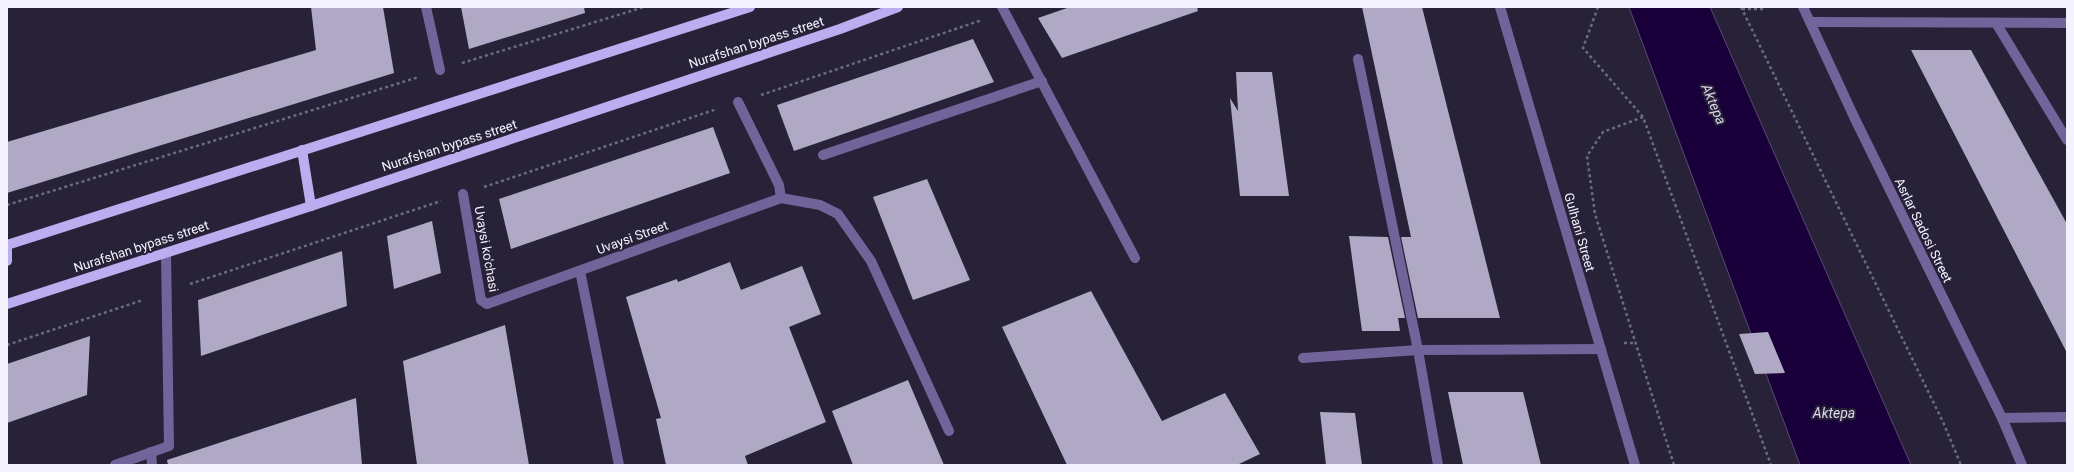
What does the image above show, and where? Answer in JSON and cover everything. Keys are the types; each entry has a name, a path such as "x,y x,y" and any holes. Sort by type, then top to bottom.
{"main road":[{"path":"7,261 7,245 750,7"},
{"name":"Nurafshan bypass street","path":"7,304 311,206 840,29 898,7"},
{"path":"302,150 311,206"}],"street":[{"path":"426,7 440,70"},
{"name":"Gulhani Street","path":"1500,7 1635,465"},
{"name":"Asrlar Sadosi Street","path":"1803,7 1855,119 2002,418 2022,465"},
{"path":"1004,9 1135,258"},
{"path":"1810,22 2067,23"},
{"path":"1996,23 2067,140"},
{"path":"1358,59 1418,350 1438,465"},
{"path":"823,155 1042,81"},
{"path":"738,102 780,185 781,198 820,204 838,214 871,261 949,431"},
{"name":"Uvaysi ko'chasi","path":"463,194 481,300 487,304 580,271"},
{"name":"Uvaysi Street","path":"580,271 781,198"},
{"path":"115,465 169,446 166,253"},
{"path":"580,271 619,465"},
{"path":"1303,358 1418,350 1601,349"},
{"path":"2002,418 2067,417"},
{"path":"151,452 152,465"}],"path":[{"path":"7,205 644,7"},
{"path":"1598,7 1584,48 1643,117 1771,465"},
{"path":"1766,9 1741,8 1944,422 1961,465"},
{"path":"7,345 738,102 1004,9"},
{"path":"1643,117 1603,132 1587,156 1595,214 1674,465"}],"water":[{"name":"Aktepa","path":"1629,7 1710,7 1911,465 1800,465"}],"building":[{"path":"311,7 383,7 394,73 7,193 7,142 316,50"},
{"path":"461,7 584,7 585,13 469,49"},
{"path":"1070,7 1197,7 1198,11 1062,58 1038,18"},
{"path":"1362,7 1422,7 1500,318 1418,318 1401,237 1411,237"},
{"path":"973,39 994,82 794,151 777,105"},
{"path":"1911,50 1971,50 2067,224 2067,353"},
{"path":"1236,72 1272,72 1289,196 1240,196 1230,98 1238,111"},
{"path":"713,127 730,173 511,249 499,199"},
{"path":"927,179 970,280 913,300 873,197"},
{"path":"432,221 441,273 394,289 387,236"},
{"path":"1349,236 1388,237 1405,318 1398,318 1400,331 1362,331"},
{"path":"342,251 347,306 201,356 198,300"},
{"path":"730,262 741,290 802,266 821,314 789,327 826,422 745,456 748,465 666,465 656,419 661,418 626,297 677,279 678,282"},
{"path":"1091,291 1162,421 1225,393 1260,454 1237,465 1067,465 1002,327"},
{"path":"505,325 529,465 417,465 403,361"},
{"path":"1768,332 1785,373 1755,374 1739,334"},
{"path":"90,336 87,395 7,423 7,364"},
{"path":"908,380 944,465 853,465 832,411"},
{"path":"1448,392 1523,392 1541,465 1463,465"},
{"path":"356,398 362,465 168,465 167,460"},
{"path":"1320,412 1355,413 1362,465 1326,465"}]}
